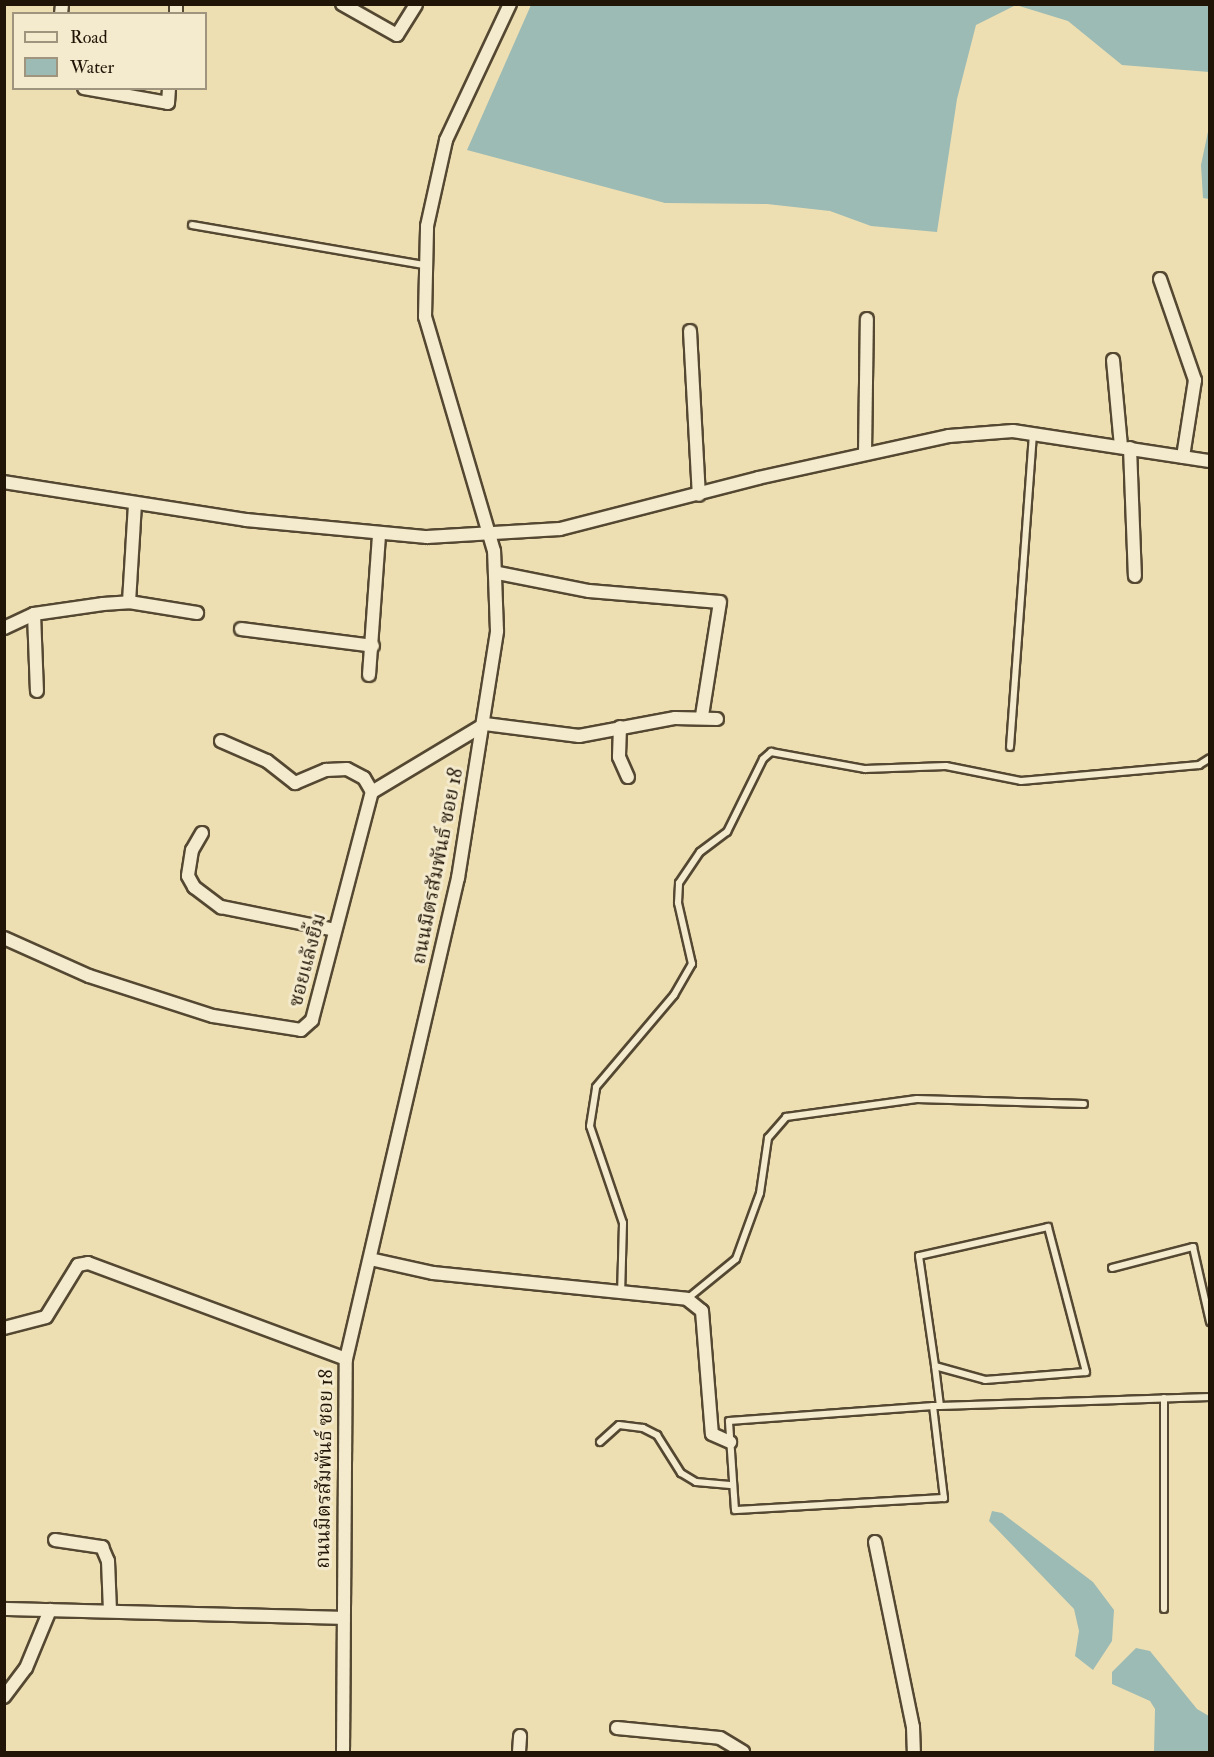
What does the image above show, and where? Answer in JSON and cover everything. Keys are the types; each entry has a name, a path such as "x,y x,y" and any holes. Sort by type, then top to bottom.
{"street":[{"path":"342,4 397,35 416,4"},
{"name":"ถนนมิตรสัมพันธ์ ซอย 18","path":"343,1752 341,1618 346,1359 458,878 485,724 497,631 498,573 488,530 425,317 424,265 432,189 446,140 510,4"},
{"path":"95,90 168,103 169,90"},
{"path":"1160,279 1195,380 1183,457"},
{"path":"866,454 867,319"},
{"path":"690,331 699,495"},
{"path":"1113,360 1126,448 1135,576"},
{"path":"4,482 135,504 379,534 427,537 488,530 560,529 949,436 1034,434 1209,461"},
{"path":"129,602 135,504"},
{"path":"369,675 373,646 379,534"},
{"path":"498,573 588,591 720,602 702,716"},
{"path":"4,628 34,614 129,602 197,613"},
{"path":"34,614 37,691"},
{"path":"241,629 373,646"},
{"path":"221,741 267,761 295,783 326,770 347,769 364,778 372,792 485,724 579,736 620,727 702,716 717,719"},
{"path":"620,727 619,757 628,777"},
{"name":"ซอยแล้งยิ้ม","path":"4,938 89,976 213,1016 301,1030 312,1020 372,792"},
{"path":"202,833 192,850 188,876 194,887 221,908 335,930"},
{"path":"370,1259 432,1273 621,1295 687,1299 702,1311 712,1434 730,1442"},
{"path":"4,1328 46,1317 78,1265 88,1263 346,1359"},
{"path":"55,1540 102,1547 108,1561 110,1611"},
{"path":"875,1542 913,1727 914,1752"},
{"path":"4,1609 341,1618"},
{"path":"4,1697 26,1668 50,1610"},
{"path":"617,1728 720,1738 743,1752"},
{"path":"519,1752 520,1736"}],"lane":[{"path":"192,225 424,265"},
{"path":"1010,747 1034,434"},
{"path":"621,1295 623,1223 590,1126 596,1087 674,995 692,964 678,903 679,883 700,852 727,832 763,759 771,752 866,769 946,766 1022,781 1199,765 1209,758"},
{"path":"687,1299 736,1259 760,1193 768,1138 786,1117 917,1099 1084,1104"},
{"path":"934,1366 985,1380 1086,1372 1048,1227 919,1256 934,1366 937,1406 944,1498 735,1510 729,1420 937,1406 1209,1397"},
{"path":"1112,1268 1193,1247 1209,1322"},
{"path":"1164,1398 1164,1609"},
{"path":"600,1442 619,1425 643,1428 657,1435 681,1473 696,1482 733,1485"}],"water":[{"path":"531,5 1016,5 976,25 957,99 937,232 871,226 830,211 767,204 665,203 467,150"},
{"path":"1016,5 1209,5 1209,72 1122,65 1068,21"},
{"path":"1209,127 1209,199 1203,198 1201,165"},
{"path":"992,1511 1002,1513 1093,1582 1114,1610 1112,1641 1093,1670 1075,1656 1079,1631 1074,1609 989,1521"},
{"path":"1136,1648 1150,1651 1197,1709 1209,1716 1209,1752 1154,1752 1155,1709 1150,1701 1112,1684 1112,1672"}]}
